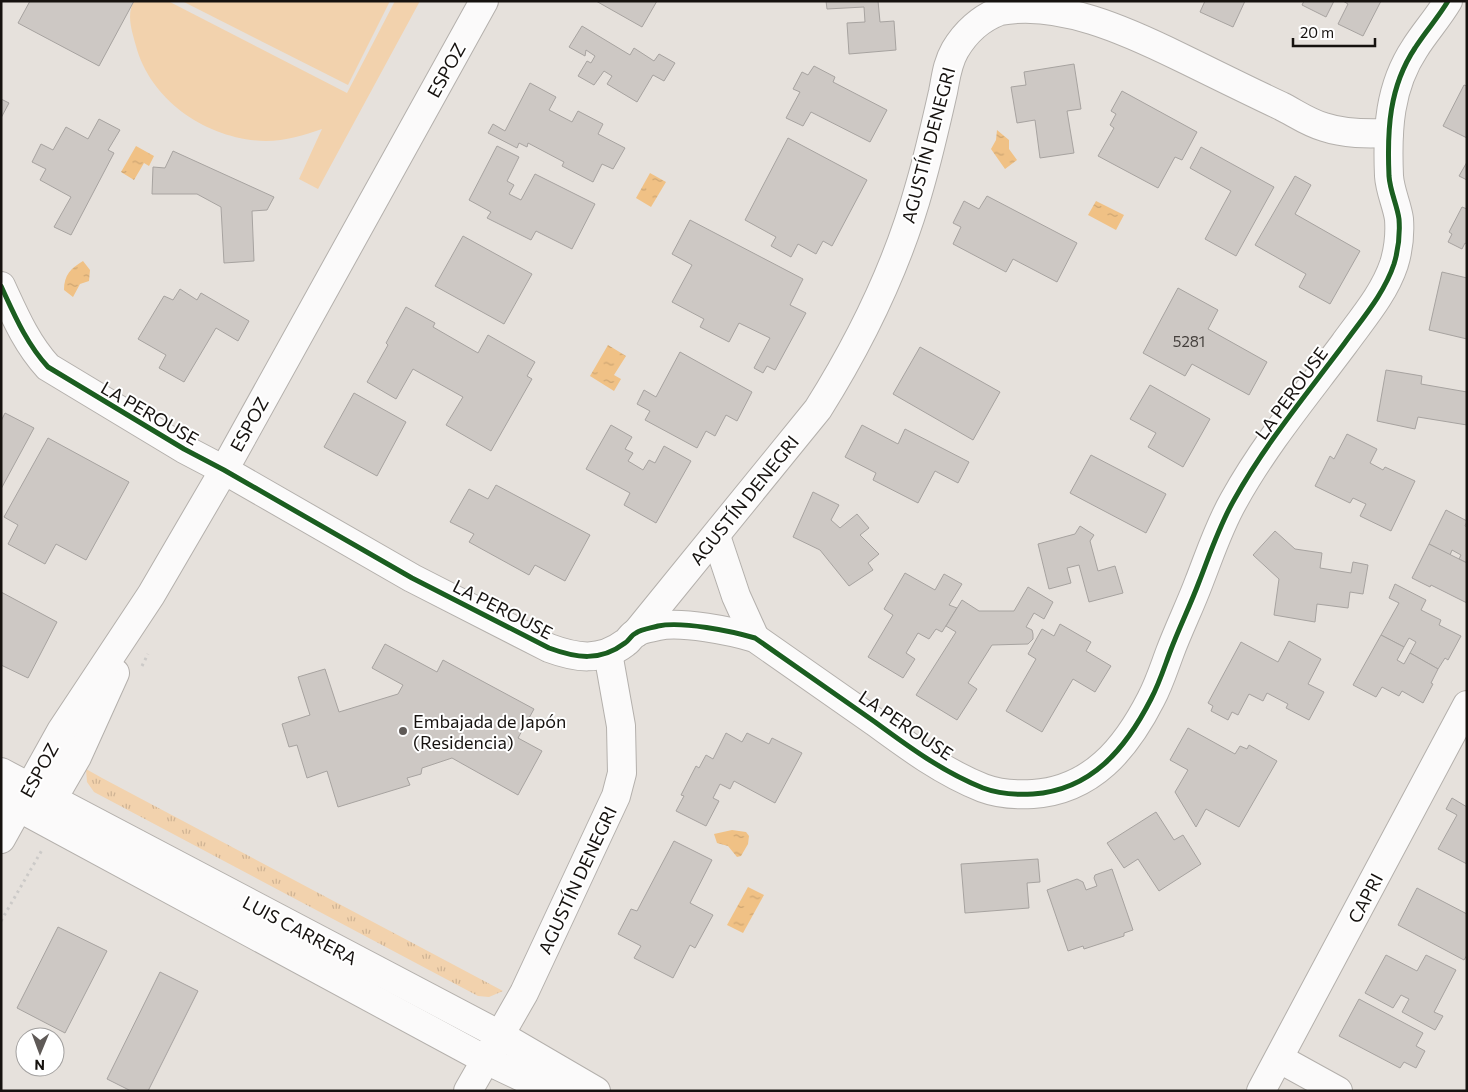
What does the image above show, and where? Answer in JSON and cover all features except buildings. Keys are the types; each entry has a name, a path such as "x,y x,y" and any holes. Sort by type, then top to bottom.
{"street":[{"name":"ESPOZ","path":"1,839 16,798 151,595 224,470 484,1"},
{"name":"LA PEROUSE","path":"1,286 35,353 48,367 184,449 412,578 549,648 569,656 588,658 608,653 625,644 636,633 660,626 687,626 731,631 756,638 930,762 985,789 1024,795 1044,793 1073,784 1099,769 1114,756 1126,740 1152,698 1199,584 1214,540 1234,500 1255,465 1294,410 1380,295 1394,264 1399,220 1389,180 1389,133 1394,94 1403,68 1448,1"},
{"name":"AGUSTÍN DENEGRI","path":"636,633 818,409 859,339 877,304 908,225 944,89 947,70 954,51 966,35 980,22 997,12 1016,6 1032,4 1101,18 1324,127 1368,134 1389,133"},
{"name":"LA PEROUSE","path":"716,536 736,596 756,638"},
{"path":"55,827 52,817 54,801 58,790 77,757 151,595"},
{"name":"AGUSTÍN DENEGRI","path":"468,1091 524,994 616,796 622,773 621,726 608,653"},
{"name":"CAPRI","path":"1262,1091 1467,705"},
{"name":"LUIS CARRERA","path":"1,772 16,798 55,827 486,1060 530,1081 560,1091"},
{"name":"LUIS CARRERA","path":"16,798 54,801 500,1035 596,1091"},
{"path":"1280,1058 1338,1091"}],"green space":[{"path":"134,1 168,1 347,93 395,1 420,1 318,189 299,179 322,129 281,140 245,139 224,134 185,114 155,84 144,66 130,23 130,12"},
{"path":"182,1 390,1 348,85"},
{"path":"86,769 503,991 489,997 478,996 94,792 87,782"}],"water":[{"path":"997,130 1009,140 1009,149 1017,160 1005,169 991,149 996,140"},
{"path":"136,146 154,156 149,166 144,163 134,180 121,172"},
{"path":"650,173 666,182 651,207 636,198"},
{"path":"1096,201 1124,215 1116,230 1088,215"},
{"path":"83,261 90,270 89,281 80,284 73,297 64,290 65,280 72,269"},
{"path":"608,345 626,356 614,375 621,379 614,391 590,376"},
{"path":"732,830 746,832 749,836 748,844 741,856 737,857 728,846 717,843 714,834"},
{"path":"748,887 764,895 743,933 727,925"}],"cycle path":[{"path":"1,286 27,338 48,367 184,449 412,578 549,648 578,656 597,656 616,649 641,630 668,625 733,632 755,638 914,750 968,782 1002,793 1033,794 1054,791 1090,775 1118,750 1130,734 1156,688 1219,530 1234,500 1272,439 1365,316 1379,296 1390,275 1397,253 1399,236 1399,219 1390,182 1388,159 1389,126 1395,94 1406,63 1448,1"}],"place":[{"name":"Embajada de Japón (Residencia)","path":"403,731"}]}
